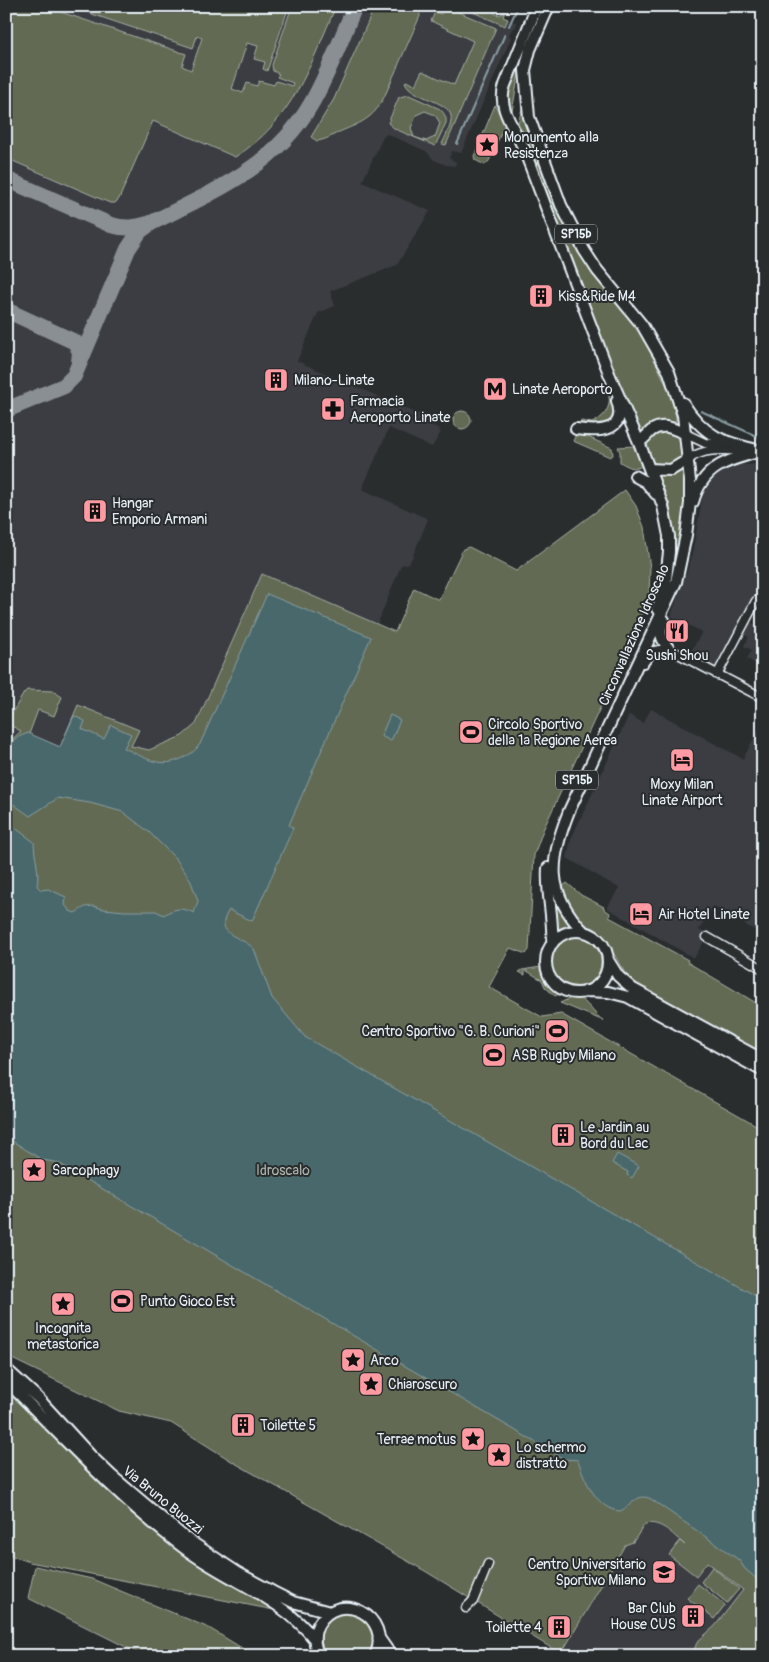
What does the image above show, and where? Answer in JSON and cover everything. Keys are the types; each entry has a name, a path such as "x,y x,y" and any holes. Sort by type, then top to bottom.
{"highway":[{"path":"379,1638 391,1656"}],"main road":[{"name":"Circonvallazione Idroscalo","path":"537,6 502,94 504,107 530,166 610,376 639,442 663,506 670,548 662,596 649,628 564,808 553,839 548,870 553,928 552,944"},
{"name":"Circonvallazione Idroscalo","path":"549,6 530,50 525,70 526,100 529,117 561,205 584,250 597,270 648,335 669,372 677,395 686,434 689,459 690,498 686,535 676,582 570,811 556,855 554,877 559,896 570,917 584,932"},
{"path":"530,166 530,159 536,155 540,156 545,162"},
{"path":"576,429 594,432 603,431 615,423 619,409 610,376"},
{"path":"677,395 692,418 709,434 726,442 762,451"},
{"path":"639,442 653,430 661,427 672,428 686,434"},
{"path":"686,535 695,497 706,476 727,460 762,451"},
{"path":"649,470 671,470 689,459"},
{"path":"635,476 646,482 663,506"},
{"path":"624,692 631,685 649,654 669,649 664,642 660,628 673,600 676,582"},
{"path":"552,944 566,933 584,932"},
{"name":"SP15b","path":"584,932 599,940 618,976 633,989 763,1060"},
{"name":"SP15b","path":"552,944 546,963 553,982 558,986 571,992 608,992 628,997 763,1071"},
{"path":"586,991 602,980 608,960"},
{"name":"Via Bruno Buozzi","path":"6,1368 38,1398 112,1476 184,1537 273,1592 293,1602 330,1612"},
{"name":"Via Bruno Buozzi","path":"6,1381 86,1462 155,1524 212,1567 291,1614 306,1628 316,1650"},
{"path":"316,1650 318,1626 324,1617 340,1608 348,1608 362,1612 375,1624 379,1638 375,1656"}],"street":[{"path":"686,434 708,444 762,451"},
{"path":"689,459 709,450 762,451"},
{"path":"718,675 756,601"},
{"path":"669,649 763,698"},
{"path":"706,937 763,969"},
{"path":"466,1608 473,1601 488,1564"}],"shaded area":[{"path":"6,6 507,6 503,17 517,23 509,35 511,38 461,153 452,151 449,158 456,162 455,166 446,165 434,160 426,151 387,134 383,137 362,182 430,211 397,265 330,291 335,306 318,313 297,361 430,419 428,424 440,429 439,431 441,432 432,447 389,428 362,489 428,519 411,560 407,564 401,565 377,625 262,574 196,724 182,736 149,750 130,747 138,730 79,706 60,747 21,731 6,745"},
{"path":"763,464 763,601 757,600 746,620 763,628 763,668 747,659 752,650 744,646 749,637 740,632 717,675 687,659 702,632 671,616 691,560 704,488 718,473 741,465"},
{"path":"651,709 743,759 763,721 763,935 713,906 699,930 708,935 694,958 607,908 619,888 567,858 571,839 629,715 643,723"},
{"name":"Centro Universitario Sportivo Milano","path":"651,1522 659,1524 744,1590 715,1626 697,1642 692,1656 564,1656 561,1654 625,1545 633,1542 645,1524"}],"green space":[{"path":"6,6 43,6 186,54 182,66 191,70 202,38 197,36 193,48 68,6 289,6 267,71 263,69 265,62 254,59 258,46 247,43 232,89 243,93 247,83 257,86 259,81 274,85 276,81 292,86 293,83 277,77 279,74 273,71 272,65 292,6 336,6 298,90 271,127 255,143 235,157 153,121 119,199 115,203 110,203 6,158"},
{"path":"375,6 419,6 420,16 386,93 373,114 362,122 328,138 317,141 311,137 334,99"},
{"path":"459,6 497,6 494,13 499,15 505,12 503,17 508,19 505,26"},
{"path":"444,8 449,8 496,28 446,145 442,144 449,130 450,114 440,104 416,93 405,82 415,85 422,71 454,85 473,41 431,21 435,12 441,14"},
{"path":"527,42 520,67 512,111 509,113 506,97"},
{"path":"409,95 443,112 446,117 446,123 435,146 395,129 388,123 399,97","holes":["425,111 435,115 440,123 435,137 426,141 414,137 411,128 416,115"]},
{"path":"495,105 505,124 489,161 485,165 475,160 474,156"},
{"path":"523,106 525,118 537,152 530,154 517,126"},
{"path":"535,159 540,160 557,207 644,337 670,393 676,424 667,422 643,433 640,432 614,374 533,161"},
{"path":"609,396 614,408 611,420 602,426 580,425 581,421 592,423 603,416 609,405"},
{"path":"458,411 466,411 471,416 469,427 458,429 453,424 453,416"},
{"path":"665,430 677,436 683,448 677,460 665,466 653,460 647,448 653,436"},
{"path":"577,432 612,448 613,455 610,457 573,441"},
{"path":"634,446 643,466 636,468 620,462 618,447"},
{"path":"684,471 683,527 678,555 670,582 673,554 672,529 658,474 669,475"},
{"name":"Idroscalo","path":"625,490 636,506 644,527 650,568 649,594 635,633 543,830 534,855 529,950 526,954 510,948 489,987 542,1017 561,1014 763,1129 763,1656 692,1656 697,1642 715,1626 743,1590 707,1562 696,1576 669,1555 680,1541 685,1545 662,1526 651,1523 645,1524 633,1542 625,1545 561,1654 425,1571 233,1462 171,1423 119,1411 6,1356 6,745 21,731 6,723 24,693 27,690 53,691 62,697 54,716 38,710 29,734 60,747 78,705 139,730 131,746 149,750 182,736 196,724 262,574 395,632 414,588 439,599 463,549 469,547 516,571"},
{"path":"567,883 581,895 604,907 610,913 609,917 688,960 687,962 763,1007 763,1054 637,984 625,973 607,939 597,931 578,923 561,891"},
{"path":"553,889 563,914 569,923 565,928 557,929 552,897"},
{"path":"576,937 585,939 596,948 601,962 599,971 590,982 576,987 567,985 556,976 551,962 553,953 562,942"},
{"path":"541,967 548,984 559,994 555,996 545,987 542,980 527,971 525,971 525,975 519,972"},
{"path":"575,996 584,1001 604,1021 560,1003"},
{"path":"6,1388 132,1514 279,1611 30,1562 6,1554"},
{"path":"35,1566 92,1579 209,1628 255,1656 144,1656 28,1598"},
{"path":"712,1567 739,1589 727,1603 701,1582"},
{"path":"698,1584 725,1605 714,1619 687,1598"},
{"path":"341,1613 358,1616 370,1625 373,1639 369,1656 325,1656 321,1642 323,1630 329,1620"}],"water":[{"name":"Idroscalo","path":"267,594 371,637 289,825 293,828 252,921 229,910 224,925 226,930 254,949 272,998 305,1037 763,1300 763,1584 745,1569 739,1560 651,1499 646,1497 638,1498 620,1511 612,1509 598,1499 593,1492 578,1460 564,1459 60,1164 42,1160 6,1137 6,821 34,842 38,875 37,886 41,890 48,889 66,897 65,905 70,911 75,913 85,907 93,906 125,911 156,911 164,915 178,909 194,913 198,901 190,879 176,859 149,832 123,812 90,803 58,798 30,816 6,799 6,749 16,738 28,733 60,747 74,716 85,721 82,729 104,739 111,725 131,734 124,748 147,759 161,763 176,761 187,756 200,744"},
{"path":"390,715 400,720 391,741 381,736"},
{"path":"617,1154 639,1166 632,1178 627,1175 628,1172 612,1163"}],"waterway":[{"path":"509,26 518,6"},
{"path":"457,144 505,34"},
{"path":"701,411 763,439"}],"taxiway":[{"path":"6,410 64,386 74,376 128,249 140,231 151,223 241,176 280,145 311,104 324,80 355,6"},
{"path":"6,179 111,225 130,228 148,224"},
{"path":"6,310 75,342 80,352 79,362"}],"place":[{"name":"Monumento alla Resistenza","path":"487,145"},
{"name":"Kiss&Ride M4","path":"541,296"},
{"name":"Milano-Linate","path":"276,380"},
{"name":"Linate Aeroporto","path":"495,389"},
{"name":"Farmacia Aeroporto Linate","path":"333,409"},
{"name":"Hangar Emporio Armani","path":"95,511"},
{"name":"Sushi Shou","path":"677,631"},
{"name":"Circolo Sportivo della 1ª Regione Aerea","path":"471,732"},
{"name":"Moxy Milan Linate Airport","path":"682,760"},
{"name":"Air Hotel Linate","path":"641,914"},
{"name":"Centro Sportivo \"G. B. Curioni\"","path":"557,1031"},
{"name":"ASB Rugby Milano","path":"494,1055"},
{"name":"Le Jardin au Bord du Lac","path":"563,1135"},
{"name":"Sarcophagy","path":"34,1170"},
{"name":"Punto Gioco Est","path":"122,1301"},
{"name":"Incognita metastorica","path":"63,1304"},
{"name":"Arco","path":"353,1360"},
{"name":"Chiaroscuro","path":"371,1384"},
{"name":"Toilette 5","path":"243,1425"},
{"name":"Terrae motus","path":"473,1439"},
{"name":"Lo schermo distratto","path":"499,1455"},
{"name":"Centro Universitario Sportivo Milano","path":"664,1572"},
{"name":"Bar Club House CUS","path":"693,1616"},
{"name":"Toilette 4","path":"559,1627"}]}
